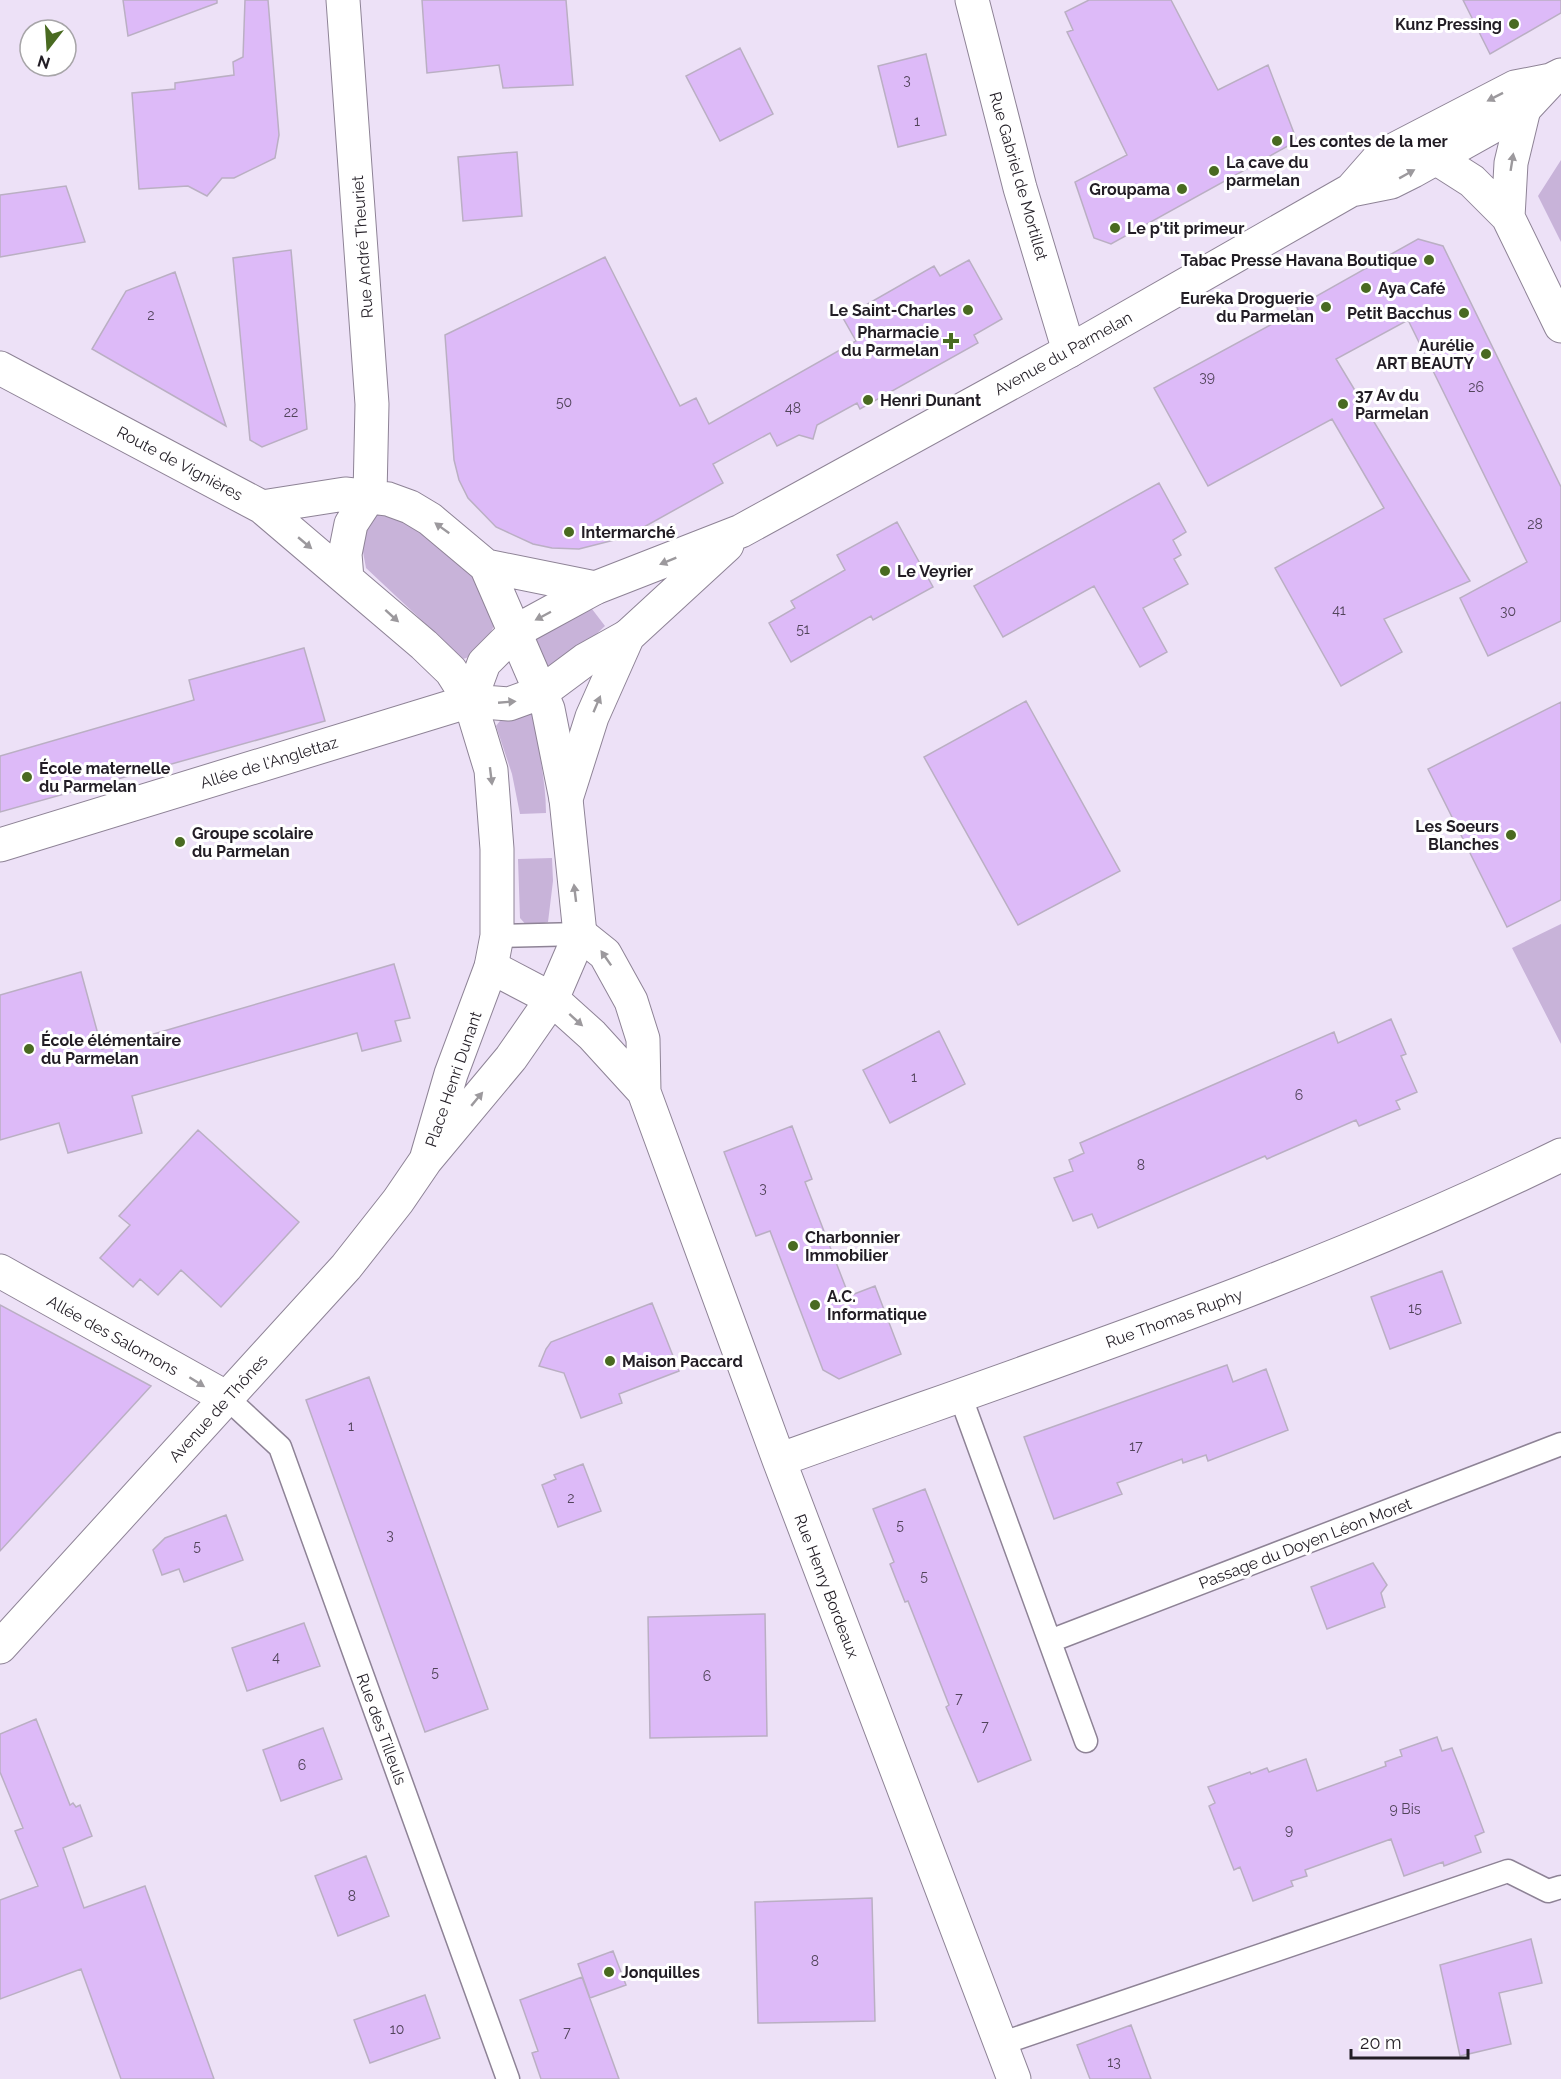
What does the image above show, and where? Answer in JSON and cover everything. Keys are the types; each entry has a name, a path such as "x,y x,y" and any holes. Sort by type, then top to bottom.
{"street":[{"name":"Rue André Theuriet","path":"343,0 367,312 372,404 370,495"},
{"name":"Rue Gabriel de Mortillet","path":"972,0 1017,178 1068,351"},
{"name":"Avenue du Parmelan","path":"1351,190 1380,157 1515,87 1556,78"},
{"name":"Avenue du Parmelan","path":"741,531 1068,351 1351,190 1391,182 1436,158 1524,109 1556,78"},
{"path":"1508,217 1511,163 1524,109"},
{"path":"1436,158 1472,181 1508,217 1561,326"},
{"name":"Route de Vignières","path":"0,368 262,507 347,579"},
{"name":"Place Henri Dunant","path":"262,507 345,494 370,495 410,507 453,536 486,566 548,709 566,799 580,934 552,999 511,1058 426,1160"},
{"path":"347,579 345,554 351,524 370,495"},
{"name":"Place Henri Dunant","path":"470,701 509,704 542,692 585,660 628,636 741,531"},
{"path":"470,701 484,663 515,632 595,588 741,531"},
{"path":"486,566 595,588"},
{"name":"Place Henri Dunant","path":"347,579 451,671 470,701 491,770 497,860 494,952 451,1074 426,1160"},
{"name":"Place Henri Dunant","path":"566,799 592,717 628,636"},
{"name":"Allée de l'Anglettaz","path":"0,845 470,701"},
{"name":"Rue Henry Bordeaux","path":"580,934 605,954 631,1001 643,1039 644,1092 779,1460 1014,2079"},
{"name":"Rue Henry Bordeaux","path":"494,952 592,1035 644,1092"},
{"name":"Rue Thomas Ruphy","path":"779,1460 1262,1286 1397,1230 1561,1155"},
{"name":"Avenue de Thônes","path":"0,1647 346,1267 398,1202 426,1160"},
{"name":"Allée des Salomons","path":"0,1270 227,1398"}],"lane":[{"path":"494,952 580,934"},
{"path":"960,1395 1086,1741"},
{"name":"Rue des Tilleuls","path":"227,1398 280,1447 508,2079"},
{"name":"Passage du Doyen Léon Moret","path":"1050,1641 1561,1444"},
{"path":"1000,2044 1508,1871 1548,1891 1561,1887"}],"shaded area":[{"path":"1561,160 1561,242 1538,196"},
{"path":"377,514 401,521 429,536 466,565 478,579 497,620 484,644 475,653 463,659 366,568 361,541 367,524"},
{"path":"592,609 605,626 571,655 548,666 540,658 533,636"},
{"path":"535,712 546,813 520,814 512,774 496,726 503,717"},
{"path":"552,858 553,881 548,922 528,927 520,918 518,859"},
{"path":"1561,924 1561,1044 1512,948"}],"building":[{"path":"123,0 217,0 217,3 128,36"},
{"path":"245,0 268,0 279,135 275,158 234,178 222,178 207,196 188,186 139,189 132,93 175,89 175,83 234,75 233,62 243,57"},
{"path":"422,0 566,0 573,85 503,88 499,65 427,73"},
{"path":"1089,0 1171,0 1218,90 1268,65 1297,141 1111,244 1094,238 1075,182 1127,155 1067,32 1073,30 1065,12"},
{"path":"1463,0 1561,0 1561,13 1490,54"},
{"path":"740,48 773,114 720,141 686,76"},
{"path":"926,54 946,135 898,147 878,66"},
{"path":"517,152 522,216 463,221 458,157"},
{"path":"66,186 85,242 0,257 0,195"},
{"path":"1418,239 1443,246 1561,487 1561,621 1488,656 1460,598 1527,562 1408,320 1336,359 1470,581 1384,619 1402,652 1341,686 1275,568 1384,508 1332,419 1208,486 1154,388 1298,310 1297,307"},
{"path":"291,250 307,429 262,447 250,440 233,258"},
{"path":"605,257 680,406 696,398 709,424 856,341 843,318 934,266 940,276 969,260 1002,319 974,335 978,343 860,409 857,403 817,425 813,439 799,435 777,446 770,433 713,464 723,483 626,537 579,549 552,548 533,544 496,527 468,498 459,480 454,460 445,335"},
{"path":"175,272 226,426 92,349 126,291"},
{"path":"1159,483 1186,532 1173,540 1181,555 1174,559 1188,584 1143,608 1167,652 1140,667 1094,586 1003,637 974,586"},
{"path":"897,522 933,587 873,620 871,616 791,662 769,623 795,608 791,601 845,570 837,555"},
{"path":"304,648 325,721 0,812 0,756 194,700 189,680"},
{"path":"1026,701 1120,871 1018,925 924,757"},
{"name":"Les Soeurs Blanches","path":"1561,702 1561,900 1507,927 1428,769"},
{"path":"394,964 410,1018 395,1021 401,1041 362,1051 357,1033 132,1096 142,1133 68,1153 59,1123 0,1140 0,995 81,972 102,1049"},
{"path":"1391,1019 1406,1054 1401,1056 1417,1092 1396,1101 1400,1109 1359,1126 1356,1120 1267,1159 1265,1156 1098,1228 1092,1214 1073,1221 1054,1178 1073,1171 1069,1160 1084,1153 1080,1143 1334,1032 1338,1043"},
{"path":"939,1031 965,1084 890,1123 863,1070"},
{"path":"792,1126 812,1179 805,1182 849,1296 875,1286 901,1354 839,1379 823,1370 770,1231 756,1236 724,1152"},
{"path":"198,1130 299,1222 221,1307 181,1270 158,1295 140,1279 133,1287 100,1258 130,1225 119,1216"},
{"path":"1442,1271 1461,1323 1390,1349 1371,1297"},
{"name":"Maison Paccard","path":"652,1303 679,1371 619,1394 622,1403 581,1418 564,1373 539,1366 546,1349 551,1342"},
{"path":"0,1305 151,1386 0,1551"},
{"path":"1227,1365 1233,1382 1266,1369 1288,1430 1208,1461 1206,1455 1183,1463 1182,1459 1117,1483 1122,1494 1054,1519 1024,1437"},
{"path":"369,1377 488,1709 425,1732 306,1400"},
{"path":"583,1464 601,1511 558,1527 542,1485 556,1479 554,1475"},
{"path":"925,1489 1031,1760 978,1782 946,1707 949,1705 908,1601 905,1602 890,1564 894,1562 873,1509"},
{"path":"226,1515 243,1560 184,1582 179,1569 162,1575 153,1550 165,1538"},
{"path":"1373,1563 1387,1585 1381,1593 1385,1607 1327,1629 1311,1587"},
{"path":"765,1614 767,1736 650,1738 648,1617"},
{"path":"304,1623 320,1666 247,1691 232,1648"},
{"path":"36,1719 70,1805 73,1803 76,1807 80,1805 92,1836 63,1848 84,1908 145,1886 214,2079 121,2079 81,1969 0,1999 0,1900 38,1886 15,1831 23,1828 0,1772 0,1734"},
{"path":"323,1728 342,1779 281,1801 263,1750"},
{"path":"1437,1737 1442,1751 1452,1748 1465,1781 1484,1832 1475,1836 1481,1852 1444,1866 1443,1862 1404,1876 1391,1839 1305,1870 1307,1876 1291,1881 1293,1886 1253,1901 1240,1867 1234,1870 1209,1806 1215,1803 1208,1787 1250,1772 1251,1774 1267,1768 1269,1772 1306,1759 1317,1791 1386,1766 1385,1762 1402,1756 1400,1750"},
{"path":"366,1856 389,1916 338,1936 315,1876"},
{"path":"872,1898 875,2021 758,2023 755,1902"},
{"path":"1531,1939 1542,1983 1499,1993 1511,2044 1460,2056 1440,1965"},
{"path":"613,1951 626,1985 590,1998 578,1964"},
{"path":"582,1977 619,2079 541,2079 532,2053 538,2051 520,2000"},
{"path":"425,1995 440,2038 370,2063 354,2020"},
{"path":"1131,2025 1151,2079 1090,2079 1077,2045"}],"place":[{"name":"Kunz Pressing","path":"1514,24"},
{"name":"Les contes de la mer","path":"1277,141"},
{"name":"La cave du parmelan","path":"1214,171"},
{"name":"Groupama","path":"1182,189"},
{"name":"Le p'tit primeur","path":"1115,228"},
{"name":"Tabac Presse Havana Boutique","path":"1429,260"},
{"name":"Aya Café","path":"1366,288"},
{"name":"Eureka Droguerie du Parmelan","path":"1326,307"},
{"name":"Le Saint-Charles","path":"968,310"},
{"name":"Petit Bacchus","path":"1464,313"},
{"name":"Pharmacie du Parmelan","path":"951,341"},
{"name":"Aurélie ART BEAUTY","path":"1486,354"},
{"name":"Henri Dunant","path":"868,400"},
{"name":"37 Av du Parmelan","path":"1343,404"},
{"name":"Intermarché","path":"569,532"},
{"name":"Le Veyrier","path":"885,571"},
{"name":"École maternelle du Parmelan","path":"27,777"},
{"name":"Les Soeurs Blanches","path":"1511,835"},
{"name":"Groupe scolaire du Parmelan","path":"180,842"},
{"name":"École élémentaire du Parmelan","path":"29,1049"},
{"name":"Charbonnier Immobilier","path":"793,1246"},
{"name":"A.C. Informatique","path":"815,1305"},
{"name":"Maison Paccard","path":"610,1361"},
{"name":"Jonquilles","path":"609,1972"}]}
